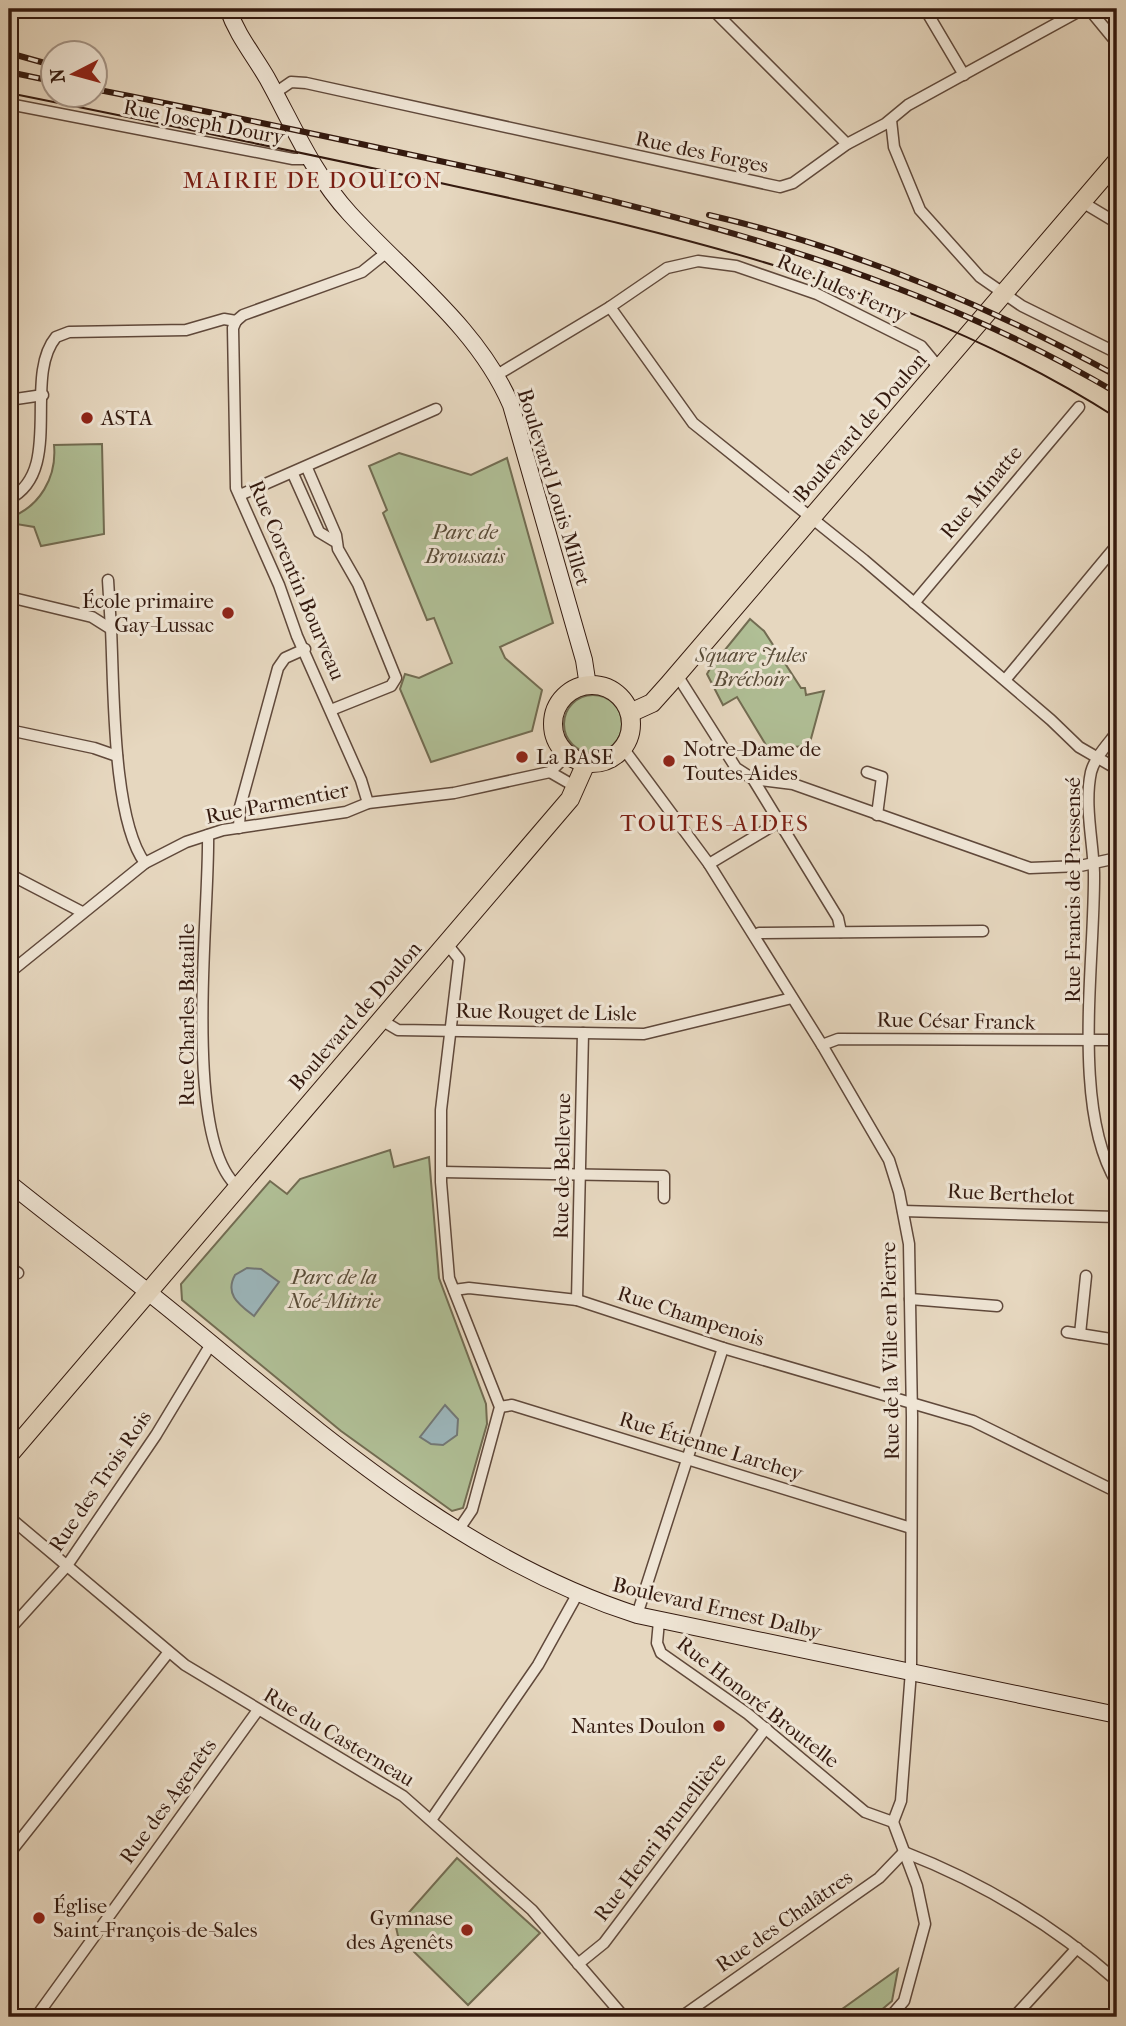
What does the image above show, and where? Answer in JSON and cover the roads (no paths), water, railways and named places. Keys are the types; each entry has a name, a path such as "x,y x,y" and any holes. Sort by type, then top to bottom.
{"main road":[{"name":"Boulevard de Doulon","path":"630,713 652,703 677,675 1117,161"},
{"path":"588,686 614,692 630,713 631,728 623,748 604,762 586,763 568,754 556,736 555,715 564,697 588,686"},
{"name":"Boulevard de Doulon","path":"9,1455 570,799 586,763"}],"street":[{"name":"Boulevard Louis Millet","path":"228,9 237,35 252,52 309,159 349,213 465,333 497,375 515,418 584,660 588,686"},
{"path":"712,9 847,144"},
{"path":"925,9 964,75"},
{"name":"Rue des Forges","path":"275,93 291,82 306,83 767,187 780,187 793,183 847,144 891,120 908,105 1083,9"},
{"path":"1089,9 1117,43"},
{"name":"Rue Joseph Doury","path":"9,104 293,159 309,159"},
{"path":"891,120 894,147 920,210 981,277 1003,294 1117,353"},
{"path":"1082,202 1117,223"},
{"path":"9,499 26,486 35,469 48,351 52,342 62,334 186,330 224,319 236,321 243,315 362,272 387,253"},
{"name":"Rue Jules Ferry","path":"497,375 679,263 698,261 736,266 817,294 909,340 929,353 940,369"},
{"name":"Rue Francis de Pressensé","path":"610,307 693,423 914,603 1079,747 1097,758 1090,784 1093,864 1090,1041 1093,1114 1099,1146 1117,1183"},
{"name":"Rue Corentin Bourveau","path":"236,321 233,328 234,481 368,803"},
{"path":"9,400 43,395"},
{"name":"Rue Minatte","path":"914,603 1079,407"},
{"path":"240,495 436,409"},
{"path":"306,468 333,529 334,541 358,584 396,678 391,686 331,710"},
{"path":"293,474 319,532 334,541"},
{"path":"1005,680 1058,620 1066,605 1117,545"},
{"path":"108,580 117,756 132,834 145,863"},
{"path":"9,597 92,617 111,629"},
{"path":"239,828 240,807 278,668 285,658 305,649"},
{"path":"677,675 730,762 753,779 838,918 841,932"},
{"path":"9,730 94,748 117,756"},
{"path":"1117,732 1097,758 1117,769"},
{"name":"Rue de la Ville en Pierre","path":"623,748 709,864 822,1045 889,1160 903,1210 909,1244 910,1299 911,1671 901,1801 893,1822"},
{"path":"568,754 550,772 576,787"},
{"name":"Rue Parmentier","path":"9,973 145,863 208,835 346,811 368,803 454,793 550,772"},
{"path":"867,772 882,776 877,815"},
{"path":"753,779 793,784 1030,868 1093,864 1117,858"},
{"path":"709,864 779,821"},
{"name":"Rue Charles Bataille","path":"208,835 203,1010 205,1107 228,1177 237,1187"},
{"path":"9,874 82,912"},
{"path":"759,933 983,932"},
{"path":"447,944 459,959 441,1110 449,1278 500,1407 472,1510 457,1532"},
{"name":"Rue Rouget de Lisle","path":"381,1020 398,1030 644,1034 792,998"},
{"name":"Rue de Bellevue","path":"578,1300 583,1033"},
{"name":"Rue César Franck","path":"822,1045 838,1039 1117,1040"},
{"path":"442,1172 664,1176 664,1198"},
{"name":"Boulevard Ernest Dalby","path":"9,1183 148,1292 339,1449 477,1545 578,1593 659,1621 911,1671 1117,1716"},
{"name":"Rue Berthelot","path":"903,1210 1117,1217"},
{"path":"1080,1334 1086,1276"},
{"name":"Rue Champenois","path":"454,1290 469,1288 578,1300 723,1348 973,1421 1117,1492"},
{"path":"910,1299 997,1306"},
{"path":"1067,1332 1117,1339"},
{"name":"Rue des Trois Rois","path":"9,1630 66,1567 156,1435 211,1344"},
{"path":"637,1615 723,1348"},
{"name":"Rue Étienne Larchey","path":"500,1407 512,1405 911,1528"},
{"name":"Rue du Casterneau","path":"9,1517 168,1653 402,1796 532,1910 624,2017"},
{"path":"430,1820 538,1664 578,1593"},
{"name":"Rue Honoré Broutelle","path":"659,1621 657,1643 661,1653 766,1728 865,1812 893,1822"},
{"path":"9,1854 168,1653"},
{"name":"Rue des Agenêts","path":"36,2017 258,1710"},
{"name":"Rue Henri Brunellière","path":"579,1964 604,1943 766,1728"},
{"path":"890,2017 904,2001 925,1924 917,1886 893,1822"},
{"path":"904,1852 999,1894 1077,1948 1117,1981"},
{"name":"Rue des Chalâtres","path":"681,2017 879,1878 904,1852"},
{"path":"1014,2017 1077,1948"},
{"path":"9,2009 17,2017"}],"water":[{"path":"247,1268 261,1269 279,1282 254,1316 235,1299 231,1288 235,1275"},
{"path":"445,1405 458,1419 457,1435 443,1445 431,1444 420,1437"}],"tram line":[{"path":"9,93 540,205 712,247 797,272 880,301 962,335 1041,373 1117,418"}],"railway":[{"path":"9,53 38,61"},
{"path":"9,72 38,78"},
{"path":"108,92 490,172 733,233 813,258 968,317 1044,353 1117,393"},
{"path":"709,215 815,244 919,282 1019,326 1117,376"}],"place":[{"name":"ASTA","path":"87,418"},
{"name":"École primaire Gay-Lussac","path":"228,613"},
{"name":"La BASE","path":"522,757"},
{"name":"Notre-Dame de Toutes-Aides","path":"669,761"},
{"name":"Nantes Doulon","path":"719,1726"},
{"name":"Église Saint-François-de-Sales","path":"39,1918"},
{"name":"Gymnase des Agenêts","path":"467,1930"}],"district":[{"name":"MAIRIE DE DOULON","path":"313,180"},
{"name":"TOUTES-AIDES","path":"715,823"}],"park label":[{"name":"Parc de Broussais","path":"465,544"},
{"name":"Square Jules Bréchoir","path":"751,667"},
{"name":"Parc de la Noé-Mitrie","path":"334,1289"}]}
